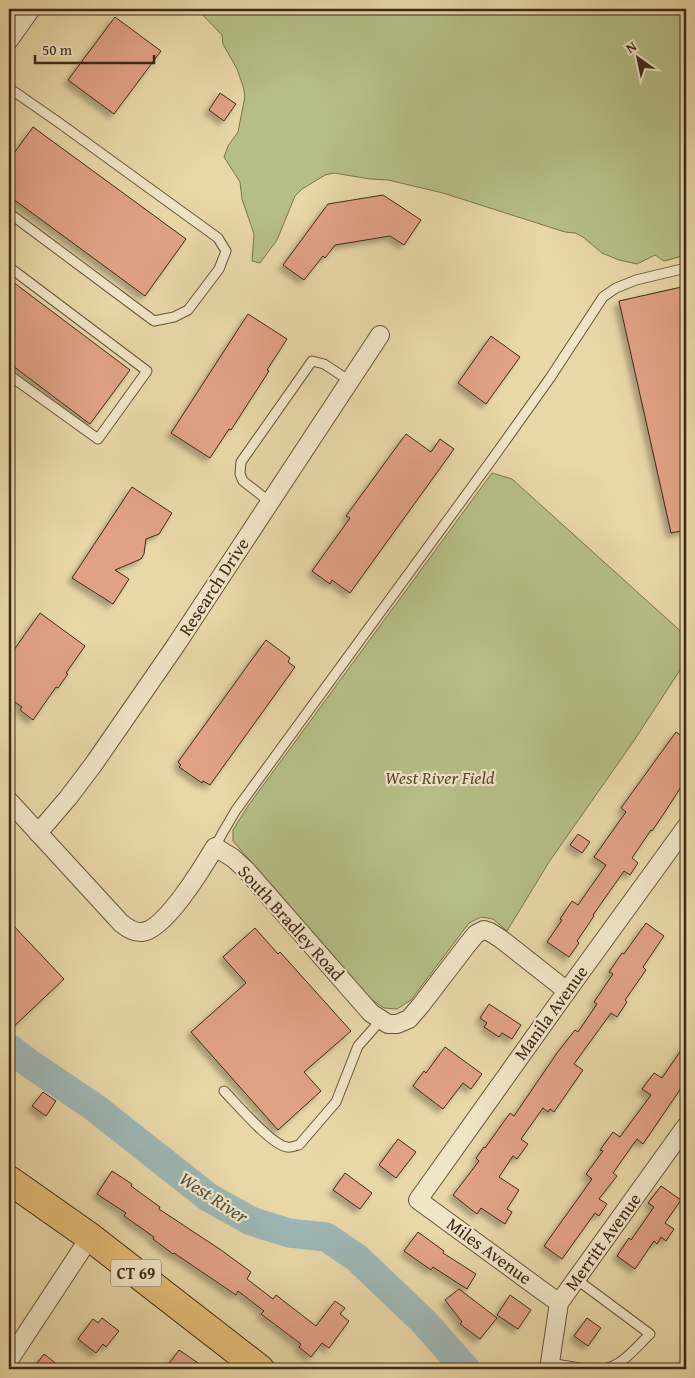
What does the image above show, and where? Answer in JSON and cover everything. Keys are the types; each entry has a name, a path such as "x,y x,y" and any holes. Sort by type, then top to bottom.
{"main road":[{"name":"CT 69","path":"9,1180 90,1237 260,1369"}],"street":[{"path":"9,40 31,9"},
{"name":"Research Drive","path":"38,833 93,765 176,645 380,335"},
{"path":"9,801 121,923 134,932 143,933 152,929 168,914 201,870 215,847"},
{"name":"Manila Avenue","path":"418,1200 686,827"},
{"name":"South Bradley Road","path":"215,847 233,858 246,870 371,1013 381,1020"},
{"path":"381,1020 388,1024 397,1024 409,1019 422,1005 476,934 484,930 501,939 567,991"},
{"name":"Merritt Avenue","path":"549,1366 559,1303 686,1126"},
{"name":"Miles Avenue","path":"418,1200 559,1303"},
{"path":"9,1360 90,1237"}],"lane":[{"path":"9,88 218,238 226,251 219,269 188,310 174,317 154,321 9,213"},
{"path":"9,267 147,371 98,439 9,376"},
{"path":"215,847 236,810 510,434 603,298 616,288 636,280 686,268"},
{"path":"270,502 243,481 240,474 241,462 312,361 324,364 350,381"},
{"path":"224,1090 274,1141 286,1147 298,1145 336,1102 358,1046 381,1020"},
{"path":"576,1279 650,1334 623,1360 607,1369 601,1369"},
{"path":"549,1366 585,1369"}],"green space":[{"path":"197,9 686,9 686,255 664,261 655,255 637,264 619,260 602,253 583,237 575,233 565,232 443,193 388,180 334,173 325,175 302,189 295,196 277,240 260,263 252,261 254,234 242,199 240,182 224,157 228,146 238,132 245,96 243,86 237,69 223,44 222,35"},
{"name":"West River Field","path":"492,473 512,479 686,636 686,661 633,742 549,862 507,931 493,919 481,917 469,923 411,1000 397,1009 384,1008 372,1000 233,841 233,830 248,806"}],"building":[{"path":"115,17 161,51 114,114 68,80"},
{"path":"220,93 236,104 224,121 209,110"},
{"path":"33,127 186,239 145,296 9,196 9,160"},
{"path":"383,195 421,220 404,245 390,236 335,245 325,258 323,256 304,280 283,265 328,204"},
{"path":"9,279 130,370 90,424 9,363"},
{"path":"686,286 686,530 671,533 619,301"},
{"path":"248,314 287,339 231,430 229,429 210,458 171,433"},
{"path":"491,336 520,357 486,404 458,383"},
{"path":"406,434 431,452 440,439 454,449 350,593 332,580 330,584 312,571 350,518 346,516"},
{"path":"132,487 172,513 159,534 146,539 144,554 141,559 115,570 129,579 113,604 72,578"},
{"path":"40,613 85,646 66,673 68,674 58,688 56,687 33,720 20,710 22,707 9,698 9,657"},
{"path":"266,640 290,658 288,662 295,667 210,785 203,781 202,783 179,767 181,765 178,762"},
{"path":"676,732 686,739 686,779 632,858 638,863 630,875 624,871 593,915 577,941 579,943 569,957 547,942 572,901 578,905 606,865 594,857 626,812 621,808"},
{"path":"578,834 590,842 582,853 570,845"},
{"path":"9,921 64,979 9,1031"},
{"path":"646,923 664,936 643,967 646,970 625,1000 627,1002 617,1017 611,1013 574,1064 583,1070 554,1112 550,1109 548,1112 543,1108 521,1139 528,1144 517,1159 513,1156 499,1177 519,1190 507,1209 512,1212 505,1224 481,1208 477,1214 453,1195 479,1161 476,1158 510,1113 514,1116 557,1053 575,1030 578,1032 597,1004 594,1002 613,974 609,972"},
{"path":"255,928 278,954 280,952 351,1031 304,1072 321,1091 278,1130 191,1032 246,983 223,957"},
{"path":"489,1004 521,1025 512,1039 502,1033 499,1037 484,1027 487,1023 480,1018"},
{"path":"686,1043 686,1081 643,1144 637,1139 613,1173 617,1176 599,1199 607,1204 599,1216 595,1213 562,1259 544,1246 592,1179 586,1174 603,1151 600,1150 613,1132 620,1137 651,1095 642,1089 654,1073 662,1078"},
{"path":"445,1047 482,1074 471,1089 463,1083 443,1109 413,1086 424,1071 426,1073"},
{"path":"43,1092 56,1101 46,1116 32,1106"},
{"path":"398,1139 416,1152 396,1178 379,1165"},
{"path":"112,1171 132,1184 131,1186 160,1207 159,1209 251,1272 247,1279 273,1299 276,1295 316,1326 335,1301 345,1308 340,1314 349,1321 329,1348 322,1343 311,1357 299,1347 301,1344 261,1314 264,1311 238,1291 236,1295 173,1254 153,1239 154,1237 124,1216 126,1213 97,1194"},
{"path":"345,1173 372,1193 360,1209 333,1190"},
{"path":"661,1186 681,1200 665,1223 674,1229 666,1241 661,1237 657,1244 654,1241 635,1269 617,1256 629,1238 631,1240 654,1207 648,1203"},
{"path":"418,1232 444,1251 443,1253 476,1274 467,1289 433,1267 431,1270 404,1251"},
{"path":"459,1289 497,1318 480,1339 460,1324 462,1322 445,1300"},
{"path":"510,1295 531,1310 518,1329 497,1315"},
{"path":"102,1318 119,1331 106,1347 103,1344 96,1353 78,1339 93,1319 98,1323"},
{"path":"587,1318 601,1328 588,1346 574,1336"},
{"path":"179,1350 207,1369 165,1369"},
{"path":"44,1354 63,1369 33,1369"}],"waterway":[{"name":"West River","path":"9,1048 94,1107 208,1197 251,1221 289,1233 326,1237 357,1258 423,1321 466,1369"}]}
